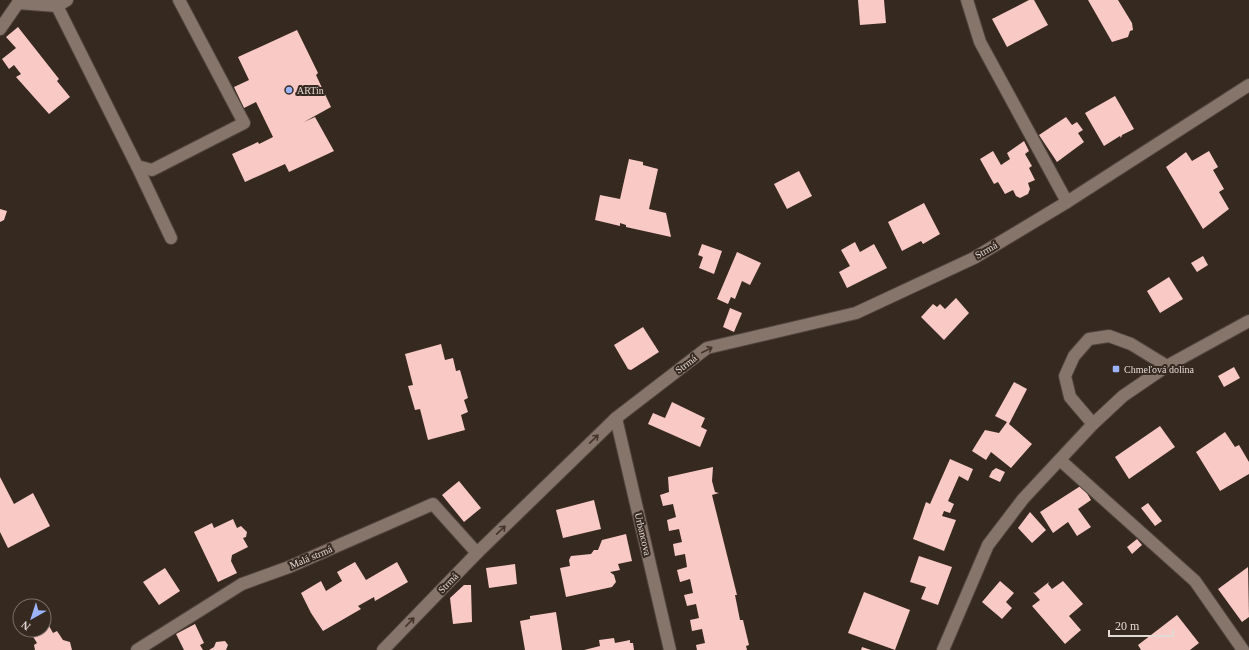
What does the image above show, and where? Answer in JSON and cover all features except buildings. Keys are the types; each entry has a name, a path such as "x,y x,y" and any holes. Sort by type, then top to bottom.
{"street":[{"path":"137,166 152,170 244,123 179,0"},
{"path":"966,0 980,42 1067,202"},
{"path":"0,29 16,2 62,3 171,238"},
{"name":"Strmá","path":"382,650 477,553 616,418 707,348 856,313 974,258 1067,202 1249,85"},
{"path":"943,650 988,544 1023,499 1093,424 1123,396 1167,366 1249,320"},
{"path":"1093,424 1070,397 1065,376 1074,356 1089,339 1109,336 1131,344 1167,366"},
{"name":"Urbancova","path":"616,418 670,650"},
{"path":"1060,460 1195,581 1243,650"},
{"name":"Malá strmá","path":"137,650 242,584 289,566 433,504 477,553"}],"place":[{"name":"ARTin","path":"289,90"},
{"name":"Chmeľová dolina","path":"1116,369"}]}
